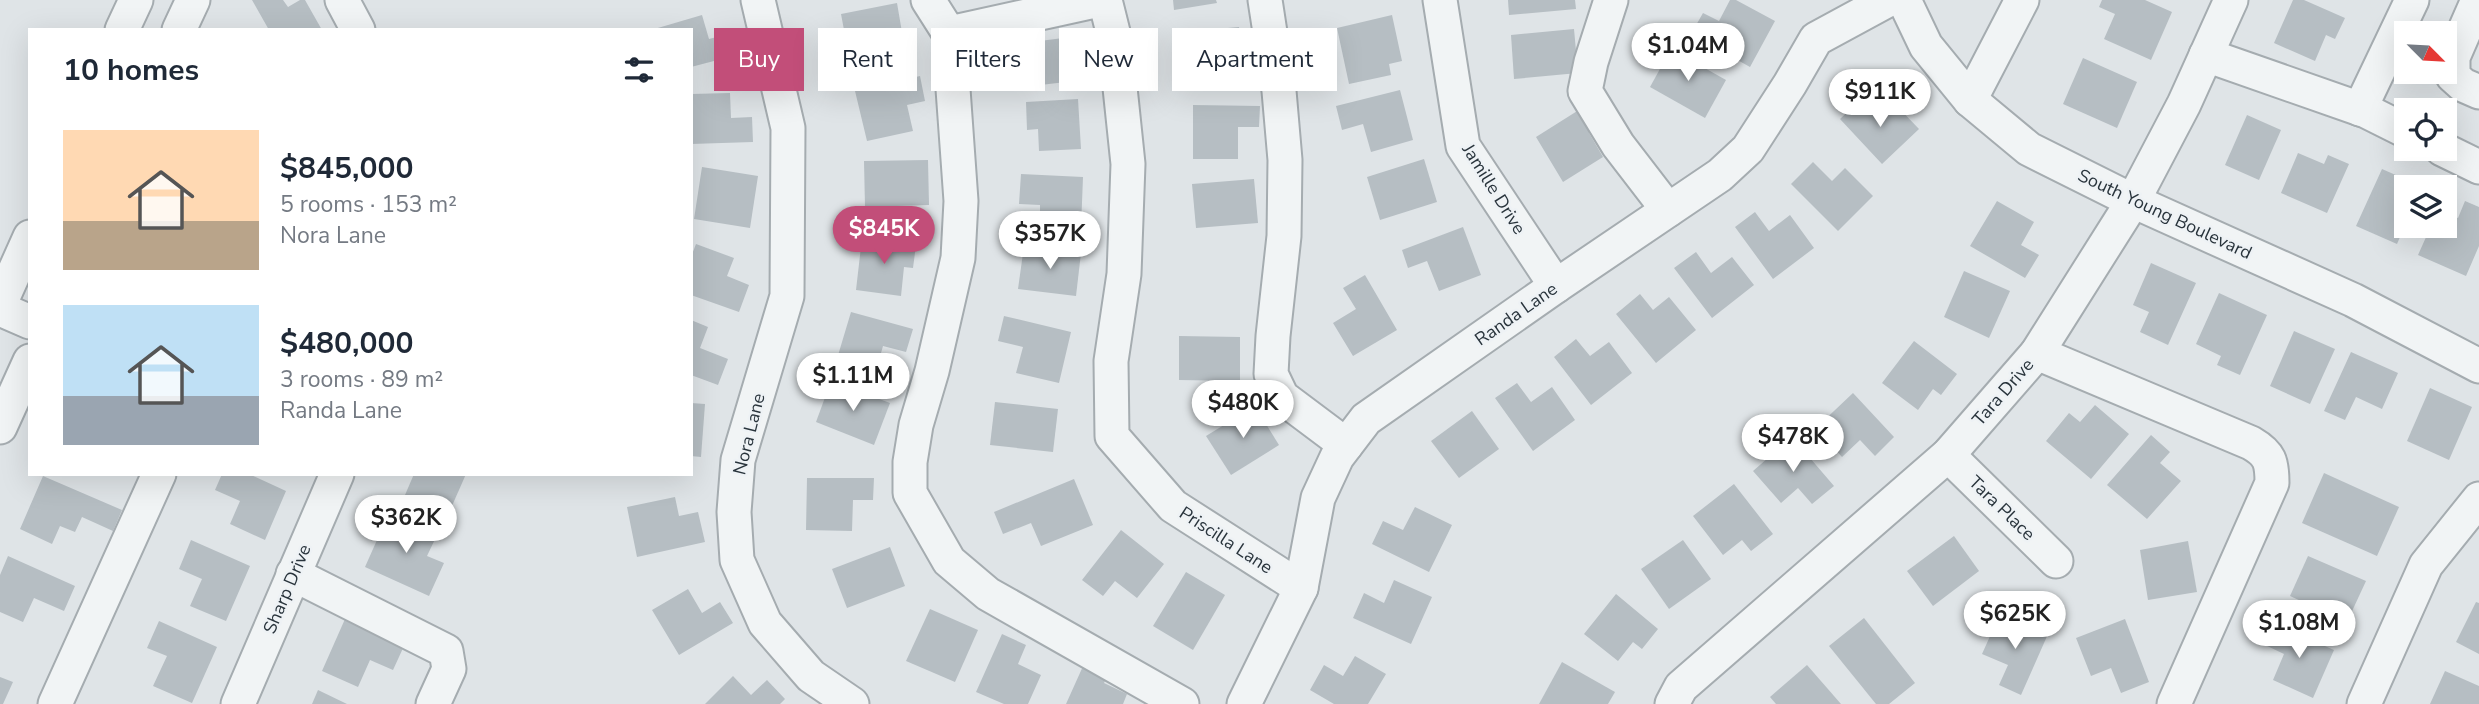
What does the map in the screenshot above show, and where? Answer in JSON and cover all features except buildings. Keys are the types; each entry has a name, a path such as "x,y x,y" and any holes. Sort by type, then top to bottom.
{"street":[{"path":"123,28 136,0"},
{"path":"180,28 193,0"},
{"path":"342,0 357,28"},
{"name":"Nora Lane","path":"758,0 788,128 787,296 738,460 734,512 737,560 765,623 811,676 852,704"},
{"path":"928,0 946,28"},
{"path":"972,28 1100,0"},
{"name":"Priscilla Lane","path":"1105,0 1115,40 1128,164 1124,274 1111,361 1112,436 1173,506 1301,588"},
{"path":"1265,0 1279,91 1285,160 1284,236 1271,374 1282,397 1346,444"},
{"name":"Jamille Drive","path":"1440,0 1463,146 1556,286"},
{"path":"1611,0 1591,62 1585,91 1618,145 1668,210"},
{"name":"Randa Lane","path":"1244,704 1301,588 1318,498 1337,457 1366,419 1720,175 1748,149 1816,39 1888,0"},
{"name":"South Young Boulevard","path":"1904,0 1926,46 1970,100 2029,149 2133,201 2353,300 2479,366"},
{"path":"1970,100 2022,0"},
{"name":"Tara Drive","path":"1672,704 1681,687 1948,455 2037,353 2133,201 2185,104 2231,0"},
{"path":"2360,109 2412,0"},
{"path":"2478,0 2453,57 2453,76 2463,85 2479,92"},
{"path":"2206,55 2360,109 2394,125"},
{"path":"953,91 961,201 958,258 932,371 916,425 909,462 910,493 949,561 988,594 1182,704"},
{"path":"2457,156 2479,167"},
{"path":"28,242 0,307 28,321"},
{"path":"2037,353 2251,443 2261,449 2272,463 2272,483 2174,704"},
{"path":"0,427 28,365"},
{"name":"Tara Place","path":"1948,455 2056,561"},
{"path":"55,704 158,476"},
{"name":"Sharp Drive","path":"238,704 336,476"},
{"path":"2364,704 2426,565 2479,499"},
{"path":"293,574 446,651 449,669 433,704"}]}
